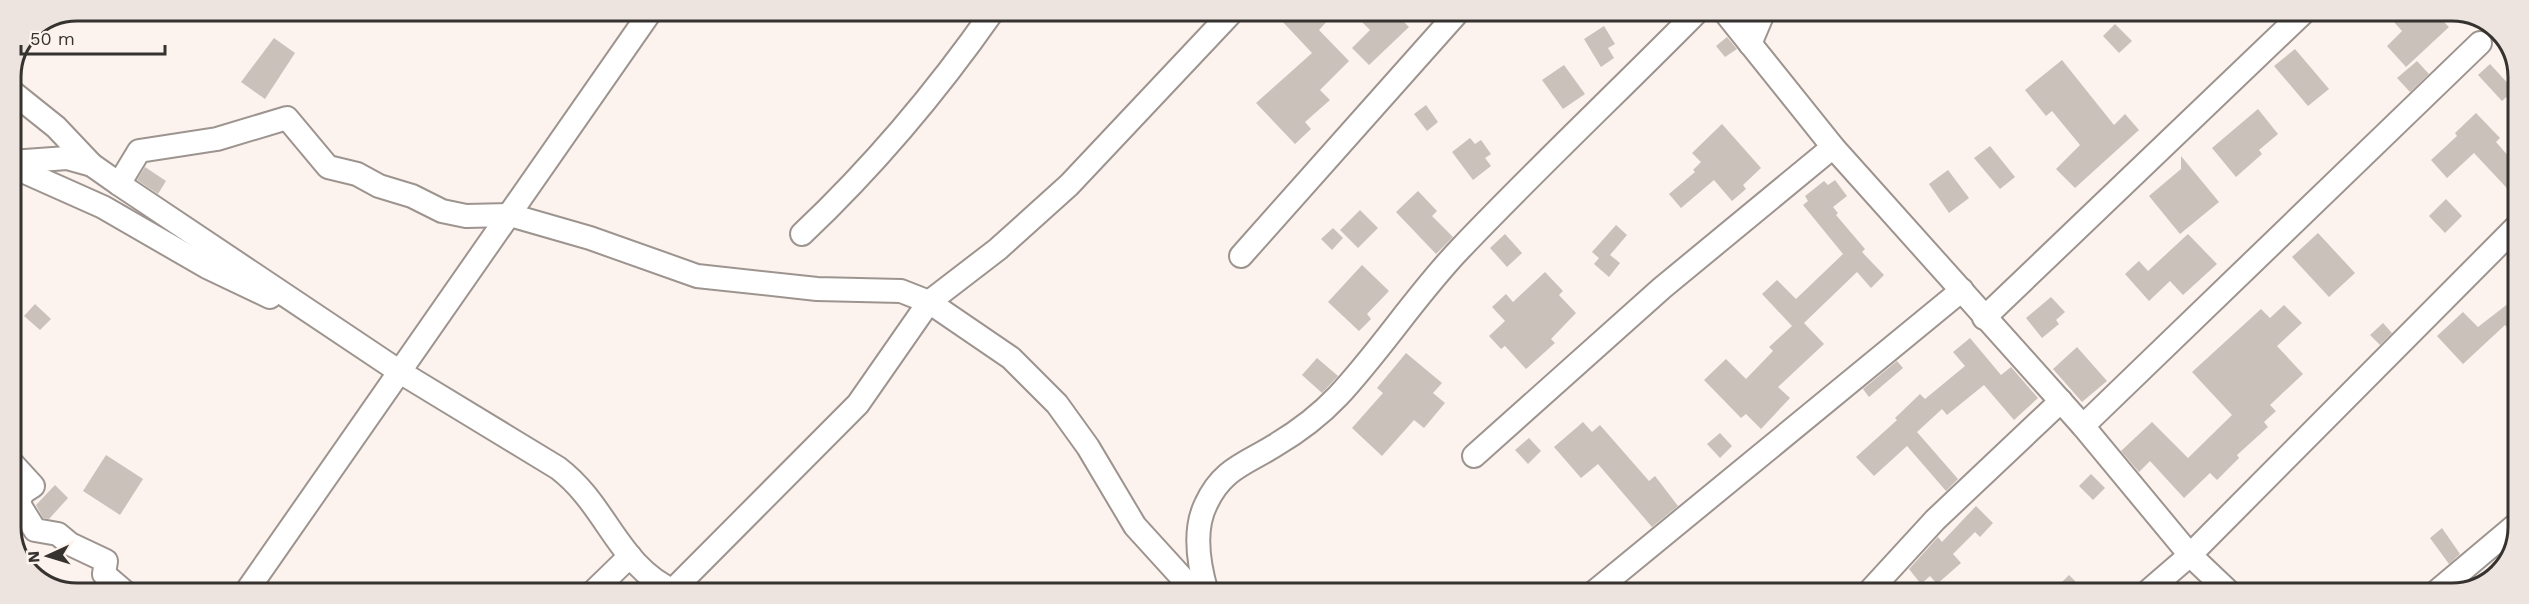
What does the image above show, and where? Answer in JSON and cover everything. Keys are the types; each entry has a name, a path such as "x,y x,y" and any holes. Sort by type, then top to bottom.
{"street":[{"path":"252,583 644,21"},
{"path":"802,234 850,188 914,113 985,21"},
{"path":"683,583 858,404 929,302 998,249 1069,185 1224,21"},
{"path":"1241,256 1450,21"},
{"path":"1204,583 1200,569 1199,536 1205,504 1224,478 1242,462 1273,447 1307,423 1337,397 1459,250 1688,21"},
{"path":"1732,21 1833,147 2083,426 2190,555 2219,583"},
{"path":"1750,44 1760,21"},
{"path":"1984,318 2295,21"},
{"path":"2083,426 2480,43"},
{"path":"21,100 56,127 92,165 119,184 400,372 536,454 577,483 591,499 639,570 660,583"},
{"path":"119,184 139,151 217,139 287,118 328,167 357,174 379,186 412,196 442,211 466,216 510,215 590,238 697,276 817,289 901,291 929,302 1011,358 1057,405 1088,447 1135,526 1187,583"},
{"path":"1474,456 1662,288 1833,147"},
{"path":"21,163 67,158 92,165"},
{"path":"21,169 103,207 207,267 236,281 274,299 291,298"},
{"path":"2158,583 2190,555 2508,235"},
{"path":"1605,583 1962,290"},
{"path":"1877,583 1935,520 2061,401"},
{"path":"21,473 33,486 22,493 21,497"},
{"path":"21,507 35,530 58,534 70,544 106,561 104,574 114,583"},
{"path":"2448,583 2508,532"},
{"path":"602,583 630,556"}],"building":[{"path":"1282,21 1327,21 1319,30 1349,61 1320,90 1330,100 1305,122 1311,129 1295,144 1256,103 1312,53"},
{"path":"1361,21 1403,21 1409,27 1369,65 1352,48 1370,30"},
{"path":"2393,21 2443,21 2449,27 2406,67 2387,46 2402,31"},
{"path":"2115,24 2132,41 2119,53 2103,36"},
{"path":"1604,26 1615,44 1608,48 1614,58 1601,67 1584,39"},
{"path":"1727,37 1737,49 1725,57 1716,46"},
{"path":"274,38 295,53 265,99 241,82"},
{"path":"2295,49 2329,89 2308,106 2274,66"},
{"path":"2062,60 2114,125 2125,114 2139,130 2075,188 2056,169 2080,145 2052,111 2046,116 2025,90"},
{"path":"2417,61 2429,74 2410,92 2397,78"},
{"path":"2490,64 2508,84 2508,96 2502,101 2478,75"},
{"path":"1564,65 1585,94 1563,109 1542,80"},
{"path":"1426,105 1438,122 1427,131 1414,114"},
{"path":"2258,109 2278,134 2259,150 2262,154 2236,177 2212,148"},
{"path":"2476,113 2500,138 2496,142 2508,156 2508,189 2474,153 2447,178 2431,160 2457,136 2455,133"},
{"path":"1722,124 1761,168 1743,185 1746,189 1732,201 1714,180 1681,208 1669,194 1695,172 1693,170 1701,162 1692,153"},
{"path":"1470,138 1475,144 1481,140 1491,154 1485,158 1491,166 1473,180 1452,152"},
{"path":"1990,146 2015,177 2000,189 1974,158"},
{"path":"2181,156 2219,202 2180,234 2149,196 2181,169"},
{"path":"145,167 166,181 158,194 137,180"},
{"path":"1948,170 1969,198 1949,213 1929,184"},
{"path":"1835,180 1847,196 1833,207 1838,213 1836,215 1865,249 1862,252 1884,275 1871,288 1857,272 1804,323 1824,344 1778,387 1790,398 1761,429 1746,414 1741,418 1704,380 1726,359 1746,379 1773,351 1769,347 1792,326 1762,294 1777,280 1796,299 1843,254 1803,205 1808,201 1805,196 1824,181 1828,185"},
{"path":"1418,191 1437,211 1432,216 1453,237 1436,254 1396,212"},
{"path":"2446,199 2462,216 2445,233 2429,216"},
{"path":"1360,210 1378,228 1358,248 1340,230"},
{"path":"1616,225 1627,235 1610,255 1620,263 1609,277 1594,264 1599,258 1592,252"},
{"path":"1333,228 1343,238 1332,250 1321,239"},
{"path":"2318,233 2355,273 2329,297 2292,257"},
{"path":"1505,234 1522,253 1507,267 1490,248"},
{"path":"2188,234 2217,264 2183,295 2170,281 2149,301 2125,274 2139,261 2148,271"},
{"path":"1362,265 1389,291 1367,314 1371,319 1359,331 1328,302"},
{"path":"1545,272 1563,291 1559,295 1576,313 1551,339 1555,343 1526,369 1505,346 1501,349 1489,336 1505,321 1492,307 1506,294 1513,302"},
{"path":"2051,297 2065,312 2056,320 2059,324 2042,338 2026,318"},
{"path":"35,304 51,319 40,330 24,316"},
{"path":"2508,304 2508,329 2505,325 2463,364 2437,336 2463,312 2478,327"},
{"path":"2284,305 2302,323 2277,346 2303,374 2270,405 2276,411 2264,422 2268,427 2237,455 2239,458 2217,480 2210,473 2184,498 2150,461 2139,472 2121,451 2152,422 2188,458 2232,415 2192,372 2261,309 2270,318"},
{"path":"2383,323 2392,333 2380,345 2370,335"},
{"path":"1970,338 2001,375 2011,367 2038,398 2014,420 1984,385 1947,415 1942,409 1917,432 1958,479 1946,491 1907,446 1874,476 1856,457 1897,420 1895,418 1920,394 1925,399 1965,366 1953,352"},
{"path":"2077,347 2107,381 2082,402 2053,369"},
{"path":"1406,353 1442,383 1433,393 1445,403 1424,428 1414,420 1382,456 1352,428 1383,393 1377,388"},
{"path":"1317,358 1338,376 1322,393 1302,375"},
{"path":"1897,361 1903,368 1869,397 1863,389"},
{"path":"1583,422 1592,432 1600,425 1649,481 1655,476 1678,506 1652,527 1598,464 1581,478 1554,447"},
{"path":"1720,433 1732,446 1720,458 1707,444"},
{"path":"1529,438 1541,451 1528,464 1515,450"},
{"path":"106,455 143,479 120,515 83,491"},
{"path":"2091,474 2105,488 2093,500 2079,486"},
{"path":"55,485 68,498 49,519 43,518 36,505"},
{"path":"1976,506 1993,523 1980,537 1975,532 1953,554 1961,563 1938,583 1930,576 1920,583 1909,569 1938,537 1942,542"},
{"path":"2442,528 2460,554 2449,564 2430,538"},
{"path":"2069,575 2077,583 2061,583"}]}
